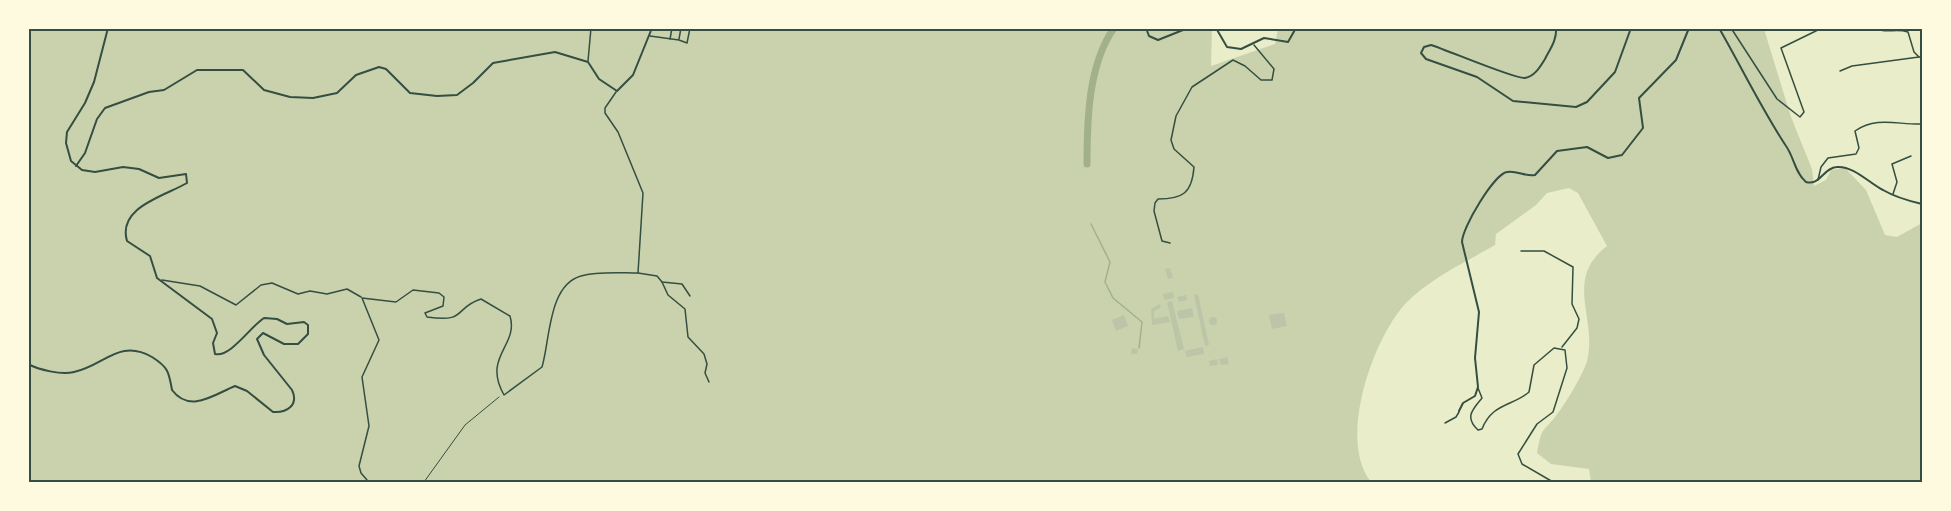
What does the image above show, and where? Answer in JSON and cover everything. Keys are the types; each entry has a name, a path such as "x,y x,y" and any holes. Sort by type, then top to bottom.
{"street":[{"path":"28,364 40,369 72,373 117,352 132,349 165,365 171,374 172,390 186,400 208,400 235,386 247,391 273,412 287,410 294,404 295,396 292,390 264,355 257,339 263,333 293,346 308,334 308,325 304,322 287,324 277,319 264,318 246,332 229,352 221,356 215,354 213,343 217,333 212,319 157,278 150,256 127,242 126,226 131,214 139,207 187,183 186,174 159,178 139,169 110,168 95,172 76,166 68,154 67,132 85,103 94,82 108,28"},
{"path":"591,28 588,62 599,79 617,92"},
{"path":"638,273 643,193 618,132 605,113 605,108 633,75 652,28"},
{"path":"670,39 672,28"},
{"path":"679,40 681,28"},
{"path":"649,36 687,43 690,28"},
{"path":"1146,28 1149,36 1158,40 1188,28"},
{"path":"1216,28 1230,49 1241,49 1268,38 1288,42 1296,28"},
{"path":"1556,28 1555,41 1542,64 1535,73 1524,78 1513,77 1483,63 1431,45 1424,47 1421,53 1426,59 1477,77 1513,101 1576,107 1587,102 1615,72 1631,28"},
{"path":"1553,483 1522,464 1518,454 1537,424 1552,414 1560,396 1567,364 1566,351 1561,348 1552,349 1535,364 1529,392 1511,400 1488,416 1480,430 1474,427 1470,414 1472,408 1482,398 1478,387 1475,358 1479,312 1462,236 1488,192 1506,172 1535,175 1554,153 1569,148 1590,148 1611,158 1622,155 1643,128 1639,98 1676,60 1689,28"},
{"path":"1719,28 1762,110 1787,147 1800,178 1810,184 1817,181 1830,168 1838,166 1848,169 1893,195 1921,203"},
{"path":"1731,28 1777,99 1800,117 1804,112 1781,48 1822,28"},
{"path":"1872,28 1884,33 1902,30 1908,32 1914,52 1919,57"},
{"path":"1170,243 1162,241 1155,203 1158,199 1178,199 1185,195 1190,190 1194,167 1174,149 1171,140 1176,116 1192,87 1227,61 1238,62 1262,80 1272,80 1274,69 1253,44"},
{"path":"76,166 85,153 97,119 105,108 149,92 164,90 197,70 243,69 264,90 307,98 337,93 356,75 379,68 386,69 411,93 437,96 456,95 473,83 486,69 502,61 555,52 588,62"},
{"path":"1840,71 1852,66 1923,57"},
{"path":"1817,181 1821,167 1828,158 1856,154 1859,148 1855,131 1866,124 1876,121 1923,124"},
{"path":"1893,195 1897,182 1892,164 1911,156"},
{"path":"1521,251 1544,250 1573,267 1572,304 1579,319 1577,328 1561,348"},
{"path":"162,280 200,286 236,305 245,301 261,285 272,283 298,294 310,291 327,294 347,289 362,298 396,302 413,290 444,297 443,306 425,313 426,317 447,320 455,318 481,299 510,316 512,327 498,359 495,373 504,395 542,368 552,315 565,286 570,281 581,276 638,273 657,276 668,295 684,307 688,337 704,354 707,364 705,373 710,382"},
{"path":"662,282 681,285 690,296"},
{"path":"362,298 379,340 362,377 369,426 359,466 367,480"},
{"path":"1445,423 1456,417 1463,403 1475,396 1478,387"}],"path":[{"path":"424,483 470,419 491,401 504,395"}],"green space":[{"path":"1212,28 1211,66 1275,44 1278,29 1764,29 1791,117 1812,169 1814,186 1826,180 1831,170 1845,168 1866,190 1885,235 1897,237 1922,223 1922,482 1591,482 1589,469 1551,464 1537,453 1542,433 1568,398 1587,361 1589,330 1584,286 1587,272 1594,259 1607,246 1578,193 1569,188 1547,193 1536,205 1496,234 1495,245 1426,286 1406,303 1394,319 1371,364 1358,416 1357,441 1361,464 1371,482 29,482 28,29"}],"building":[{"path":"1170,268 1173,278 1168,279 1165,269"},
{"path":"1173,292 1174,298 1164,300 1163,294"},
{"path":"1198,294 1209,345 1205,346 1194,295"},
{"path":"1186,295 1187,300 1179,302 1177,297"},
{"path":"1172,301 1184,349 1178,351 1167,302"},
{"path":"1160,304 1161,307 1154,311 1154,319 1168,316 1170,322 1152,325 1151,309"},
{"path":"1192,308 1194,317 1179,319 1177,311"},
{"path":"1284,313 1287,326 1272,329 1269,315"},
{"path":"1124,315 1128,326 1116,331 1112,320"},
{"path":"1213,317 1217,321 1213,325 1209,321"},
{"path":"1203,347 1204,354 1187,357 1185,351"},
{"path":"1132,348 1138,349 1137,354 1131,354"},
{"path":"1227,357 1229,364 1221,365 1219,359"},
{"path":"1217,359 1218,365 1210,366 1209,361"}],"waterway":[{"path":"1087,164 1089,112 1094,76 1105,43 1114,28"},
{"path":"1091,224 1110,262 1105,282 1113,298 1142,322 1139,348"}]}
